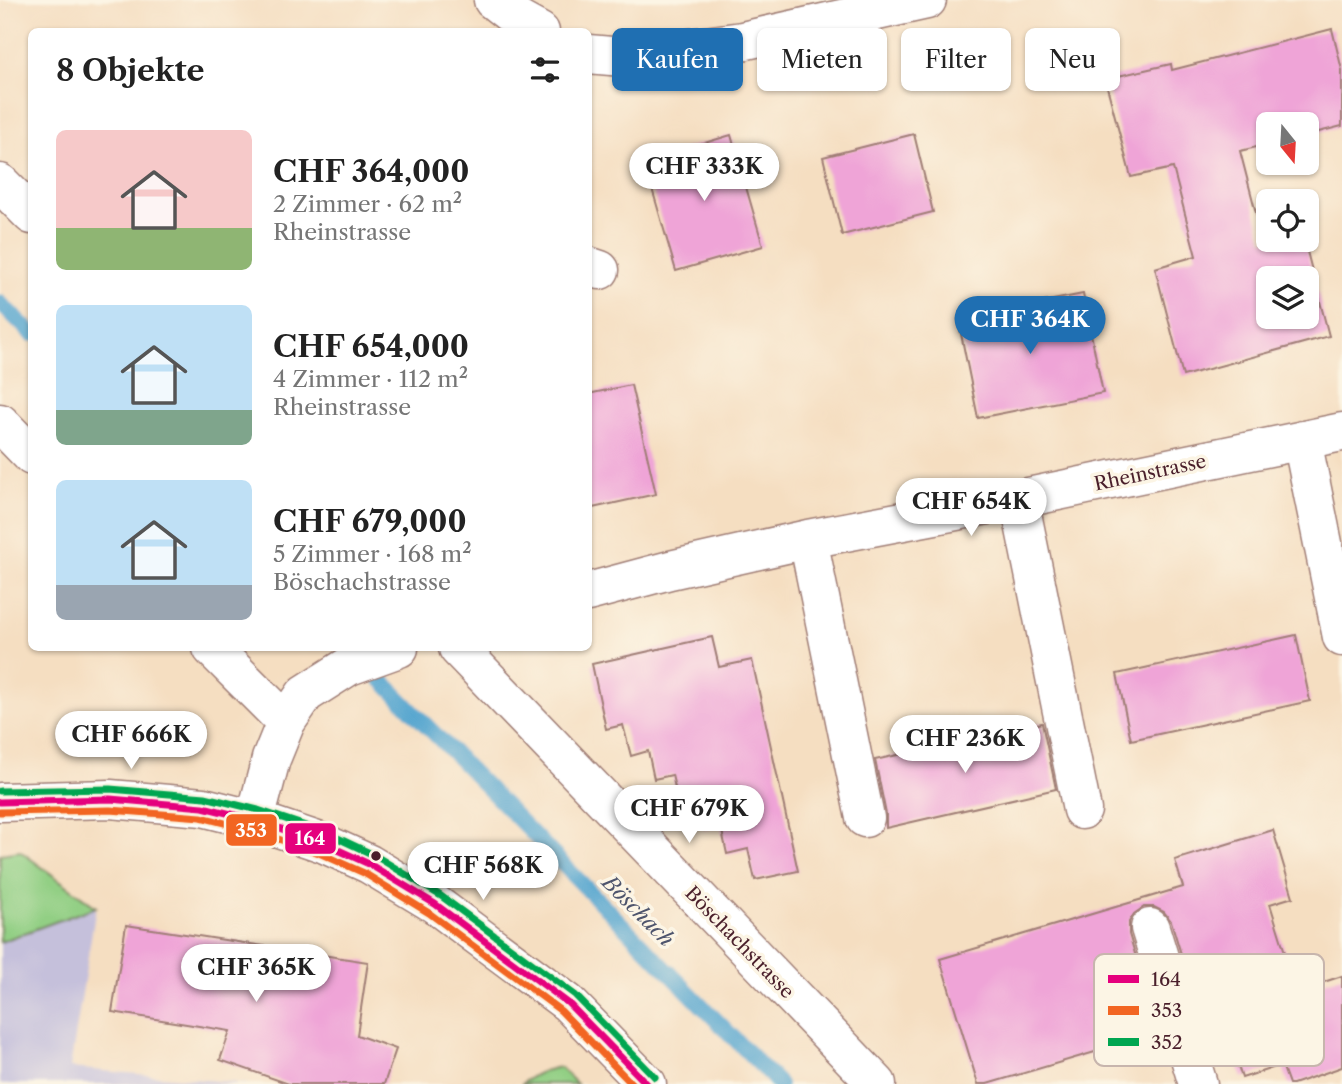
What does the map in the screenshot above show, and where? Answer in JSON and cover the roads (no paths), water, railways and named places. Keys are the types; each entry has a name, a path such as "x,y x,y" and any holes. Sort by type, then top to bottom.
{"street":[{"path":"493,0 533,28"},
{"path":"592,54 623,57 742,41 927,0"},
{"path":"0,183 28,211"},
{"path":"0,423 28,452"},
{"name":"Rheinstrasse","path":"592,592 670,570 808,539 1019,499 1342,432"},
{"path":"1302,440 1342,637"},
{"path":"1019,499 1082,810"},
{"path":"808,539 865,818"},
{"path":"216,651 295,708"},
{"path":"255,820 271,759 295,708 349,666 391,651"},
{"name":"Böschachstrasse","path":"461,651 877,1084"},
{"path":"0,803 110,799 203,807 255,820 323,843 369,864 435,904 568,1003 647,1084"},
{"path":"1150,928 1158,954"},
{"path":"1192,1066 1198,1084"}],"waterway":[{"name":"Böschach","path":"0,303 28,330"},
{"name":"Böschach","path":"364,662 779,1084"}]}
